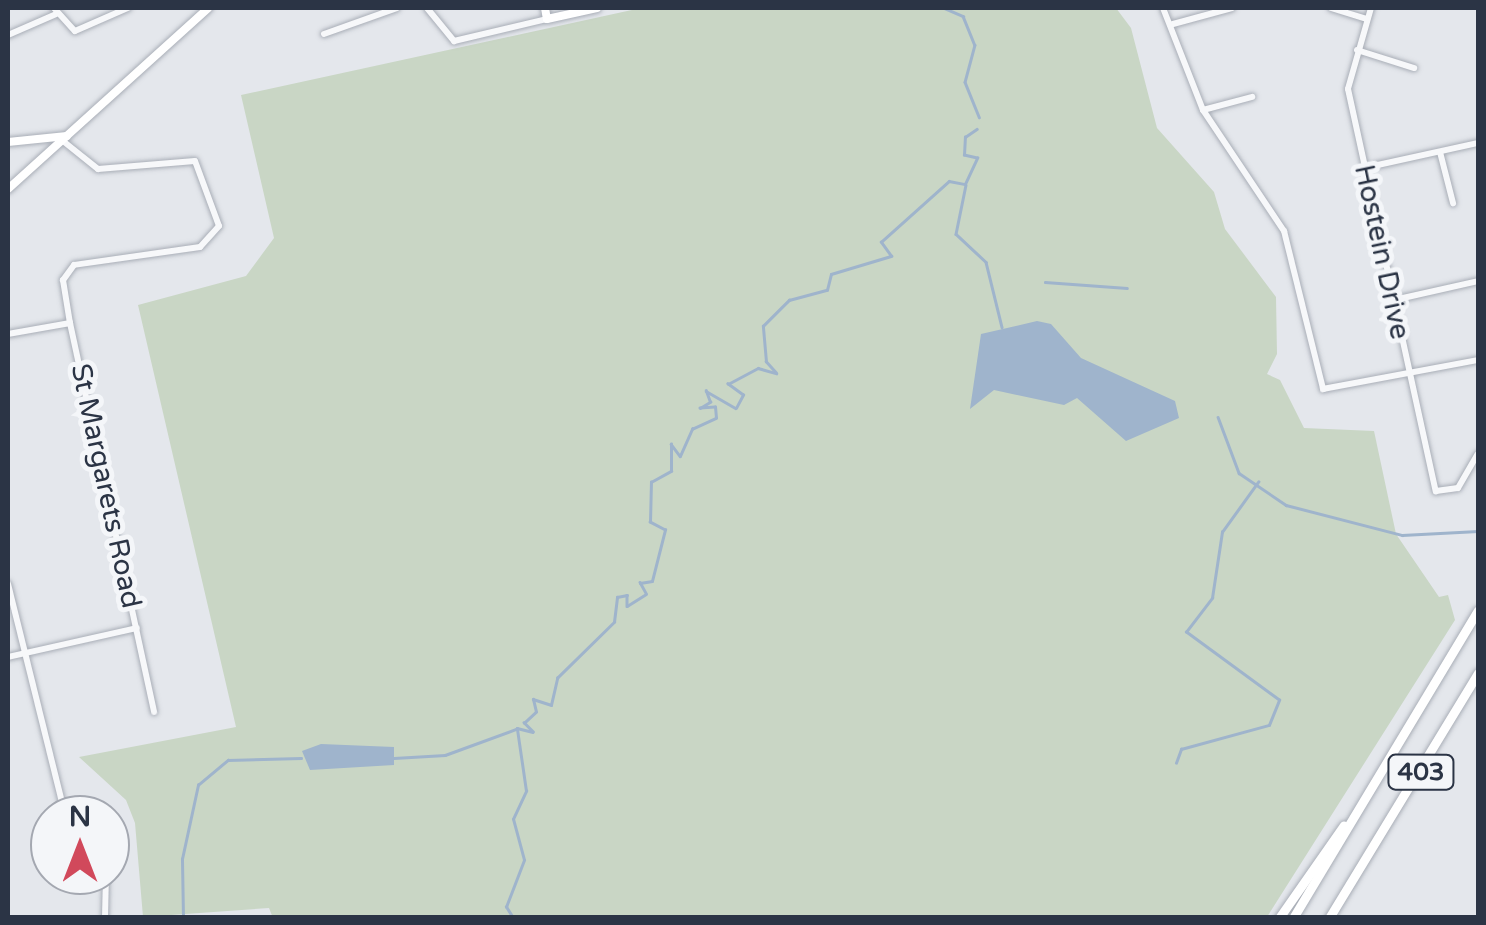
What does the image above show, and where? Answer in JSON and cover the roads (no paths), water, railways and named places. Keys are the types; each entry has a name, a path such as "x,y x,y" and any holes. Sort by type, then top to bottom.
{"highway":[{"name":"403","path":"1292,918 1478,610"},
{"name":"403","path":"1332,918 1478,674"},
{"path":"1278,918 1389,761"}],"main road":[{"path":"8,189 208,8"},
{"path":"545,8 546,18 597,8"},
{"path":"11,141 67,136"},
{"path":"11,141 67,136"},
{"path":"39,139 52,150"}],"street":[{"path":"8,35 55,11 80,31 128,8"},
{"path":"324,34 397,8"},
{"path":"427,8 454,41 546,18"},
{"path":"1163,8 1173,24 1203,110 1284,231 1323,389 1478,360"},
{"path":"1173,24 1232,8"},
{"path":"1332,8 1366,19"},
{"name":"Hostein Drive","path":"1370,8 1348,89 1407,375 1440,494 1458,488 1478,454"},
{"path":"1357,50 1414,68"},
{"path":"1203,110 1252,97"},
{"name":"St Margarets Road","path":"67,136 98,168 195,160 219,226 218,238 200,247 74,265 63,280 154,712"},
{"path":"1364,168 1478,143"},
{"path":"1440,152 1453,204"},
{"path":"1394,300 1478,281"},
{"path":"8,334 70,323"},
{"path":"8,584 22,654 60,795"},
{"path":"8,657 137,628"}],"water":[{"path":"1037,321 1051,324 1081,358 1175,401 1179,418 1126,441 1077,398 1064,405 994,390 970,409 981,334"},
{"path":"321,744 394,747 394,765 310,770 302,751"}],"waterway":[{"path":"944,8 963,16 975,45 965,82 979,117"},
{"path":"517,728 533,732 524,723 536,712 533,699 551,705 557,678 614,622 617,597 627,595 627,606 646,594 640,583 652,581 665,530 650,522 651,482 671,471 671,444 680,456 692,429 716,418 715,407 700,408 710,402 706,391 736,408 743,395 728,384 758,368 776,373 766,362 763,326 789,300 827,290 831,274 891,256 881,242 949,181 965,184 977,158 964,155 965,137 977,129"},
{"path":"966,185 956,234 986,262 1002,327"},
{"path":"1045,282 1127,288"},
{"path":"1218,417 1239,473 1286,505 1402,535 1478,531"},
{"path":"1176,763 1181,749 1269,725 1279,700 1186,632 1212,598 1222,532 1258,482"},
{"path":"394,758 445,755 516,729"},
{"path":"513,918 506,907 524,860 513,819 526,791 517,729"},
{"path":"183,918 182,859 198,785 228,760 301,758"}]}
